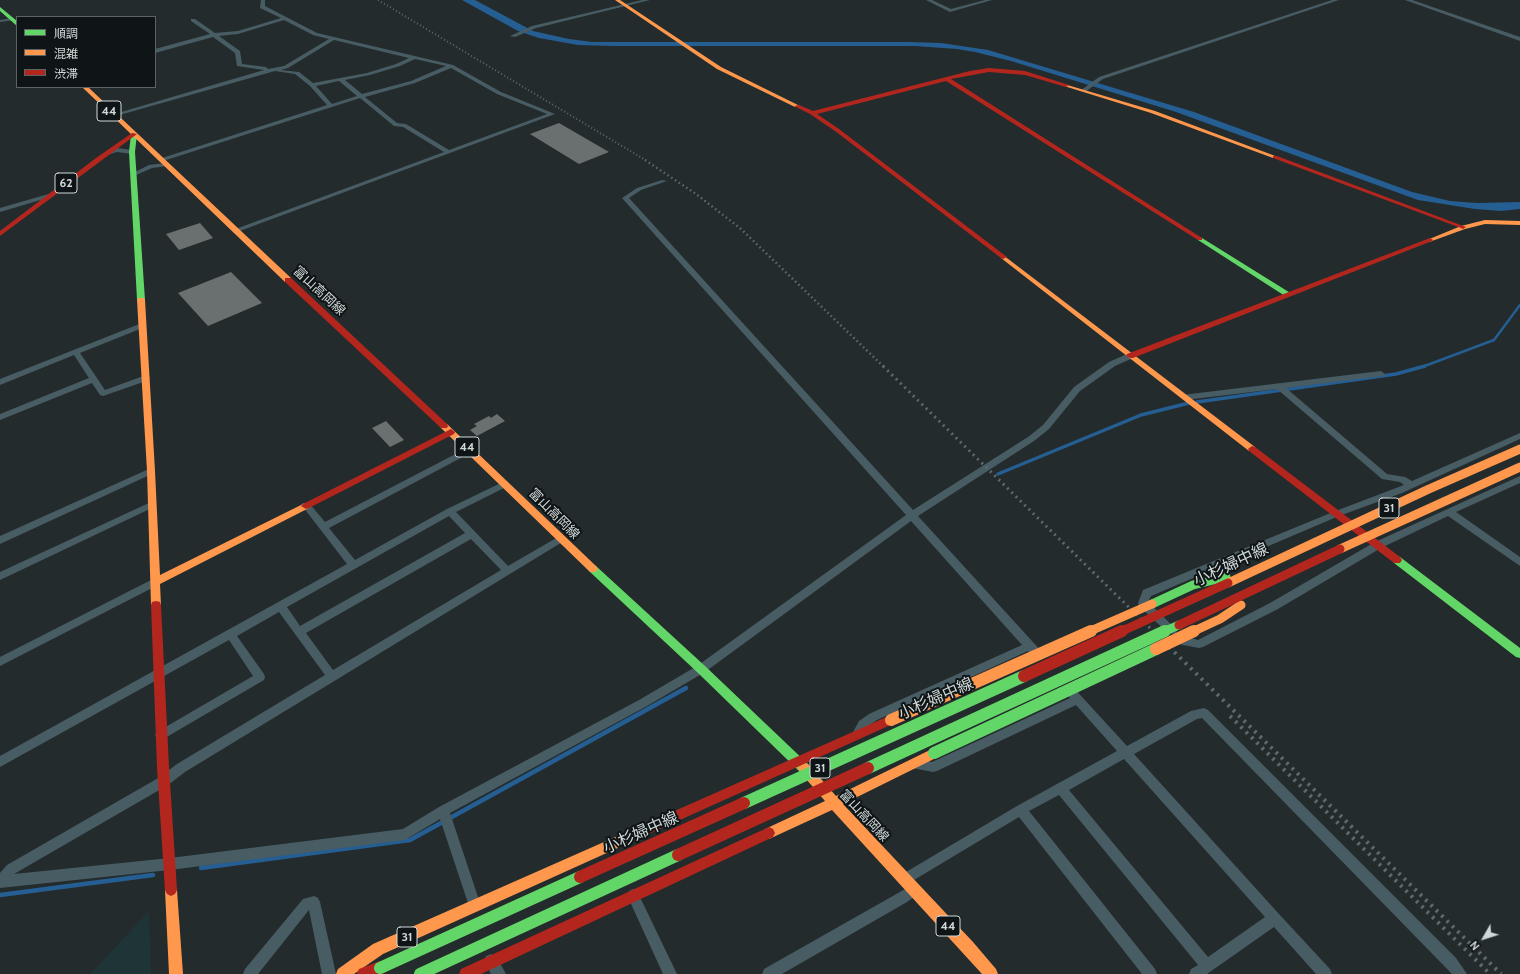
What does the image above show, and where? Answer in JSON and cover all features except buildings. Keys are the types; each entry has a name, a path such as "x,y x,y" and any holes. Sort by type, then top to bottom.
{"main road":[{"path":"617,0 719,68 812,113 838,130 1130,356 1520,654"},
{"path":"0,8 14,21"},
{"path":"812,113 989,70 1025,73 1087,89 1153,112 1463,227"},
{"path":"947,79 1288,294"},
{"name":"富山高岡線","path":"86,88 235,231 451,432 561,539 798,761 834,803 968,947 991,974"},
{"path":"134,134 132,152 151,471 158,675 176,974"},
{"name":"62","path":"0,234 134,134"},
{"path":"1130,356 1463,227 1485,222 1520,223"},
{"path":"156,582 451,432"},
{"name":"小杉婦中線","path":"364,974 1260,569 1429,489 1520,449"},
{"name":"31","path":"420,974 1275,582 1371,534 1520,467"},
{"name":"31","path":"343,974 378,949 476,907 1193,584 1260,569"},
{"name":"31","path":"466,974 491,961 834,803 913,763 1220,619 1275,582"}],"street":[{"path":"235,231 552,114 499,93 451,66 315,34 262,7 263,0"},
{"path":"513,36 532,28 648,0"},
{"path":"928,0 950,11 990,0"},
{"path":"1087,89 1102,78 1337,0"},
{"path":"1407,0 1520,39"},
{"path":"156,51 214,35 238,32 284,19"},
{"path":"193,20 238,52 239,65 296,72 331,106"},
{"path":"0,21 14,21"},
{"path":"114,115 255,74 286,67 332,39"},
{"path":"312,86 398,65 415,58"},
{"path":"134,174 151,166 164,163 331,106 413,82 451,66"},
{"path":"340,79 396,125 404,125 448,152"},
{"path":"107,153 117,150 132,152"},
{"path":"664,181 639,189 624,198 912,515 1325,974"},
{"path":"0,210 52,195"},
{"path":"0,382 142,325"},
{"path":"76,352 103,393 146,378"},
{"path":"0,881 170,864 405,834 443,811 643,703 701,669 912,515 1031,439 1046,427 1077,389 1112,364 1130,356"},
{"path":"1185,397 1381,374"},
{"path":"0,417 94,379"},
{"path":"1279,386 1385,477 1402,479 1411,485"},
{"path":"1520,436 1411,485 1336,514 1224,562 1146,593 1144,602 1183,641 1199,644 1274,606 1378,545 1520,479"},
{"path":"323,527 469,450"},
{"path":"0,540 151,471"},
{"path":"0,762 450,511 505,484"},
{"path":"0,576 152,505"},
{"path":"306,505 353,565"},
{"path":"450,511 507,571"},
{"path":"1450,512 1520,562"},
{"path":"298,632 471,534"},
{"path":"0,881 11,870 164,781 181,768 561,539"},
{"path":"0,662 156,582"},
{"path":"280,606 332,676"},
{"path":"161,735 260,677 230,634"},
{"path":"858,735 863,724 873,717 1030,646"},
{"path":"913,763 934,767 1077,700"},
{"path":"905,879 1060,788 1195,714 1204,713 1451,963 1460,974"},
{"path":"1060,788 1207,966"},
{"path":"1021,810 1150,974"},
{"path":"443,811 476,907"},
{"path":"768,974 903,898 914,890"},
{"path":"634,895 670,974"},
{"path":"250,974 307,904 314,902 329,974"},
{"path":"1196,974 1275,918"},
{"path":"491,961 499,974"}],"shaded area":[{"path":"149,911 151,974 90,974"}],"water":[{"path":"462,0 475,0 533,31 569,39 592,42 908,42 941,43 988,50 1194,112 1412,192 1450,201 1477,203 1520,202 1520,209 1501,211 1475,209 1418,200 1176,112 1011,61 975,52 915,46 578,45 539,38 518,31"}],"waterway":[{"path":"1424,366 1494,340 1520,305"},
{"path":"1197,402 1396,374 1424,366"},
{"path":"998,474 1141,415 1189,403"},
{"path":"201,868 410,840 686,688"},
{"path":"0,895 153,875"}],"railway":[{"path":"378,0 647,161"},
{"path":"645,160 696,194 741,229 884,367"},
{"path":"883,366 1154,632"},
{"path":"1153,631 1501,974"},
{"path":"1230,716 1490,974"}],"traffic: fast":[{"path":"0,8 16,23"},
{"path":"134,134 132,152 141,300"},
{"path":"1200,239 1288,294"},
{"path":"1397,560 1520,654"},
{"path":"593,569 701,669 804,768"},
{"path":"1152,604 1193,585 1226,577"},
{"path":"868,768 1179,625"},
{"path":"934,753 1156,649"},
{"path":"744,803 1024,676"},
{"path":"420,974 678,855"},
{"path":"380,968 580,877"}],"traffic: slow":[{"path":"617,0 719,68 797,106"},
{"path":"1066,85 1153,112 1275,157"},
{"path":"86,88 288,280"},
{"path":"1430,240 1463,227 1485,222 1520,223"},
{"path":"1003,257 1252,449"},
{"path":"141,300 151,471 156,605"},
{"path":"444,426 593,569"},
{"path":"1228,583 1429,489 1520,449"},
{"path":"1340,549 1520,467"},
{"path":"155,582 306,506"},
{"path":"891,720 1152,604"},
{"path":"1156,649 1220,619 1241,605"},
{"path":"769,833 834,803 934,753"},
{"path":"804,768 834,803 968,947 991,974"},
{"path":"343,974 378,949 647,829"},
{"path":"171,890 176,974"}],"traffic: jam":[{"path":"812,113 970,73 989,70 1025,73 1066,85"},
{"path":"947,79 1200,239"},
{"path":"797,106 812,113 837,130 1003,257"},
{"path":"0,234 98,159 134,134"},
{"path":"1275,157 1463,227"},
{"path":"1130,356 1430,240"},
{"path":"288,280 444,426"},
{"path":"306,506 451,432"},
{"path":"1252,449 1397,560"},
{"path":"1179,625 1340,549"},
{"path":"1024,676 1228,583"},
{"path":"156,605 163,767 171,890"},
{"path":"647,829 891,720"},
{"path":"678,855 868,768"},
{"path":"580,877 744,803"},
{"path":"466,974 769,833"},
{"path":"364,974 380,968"}]}
